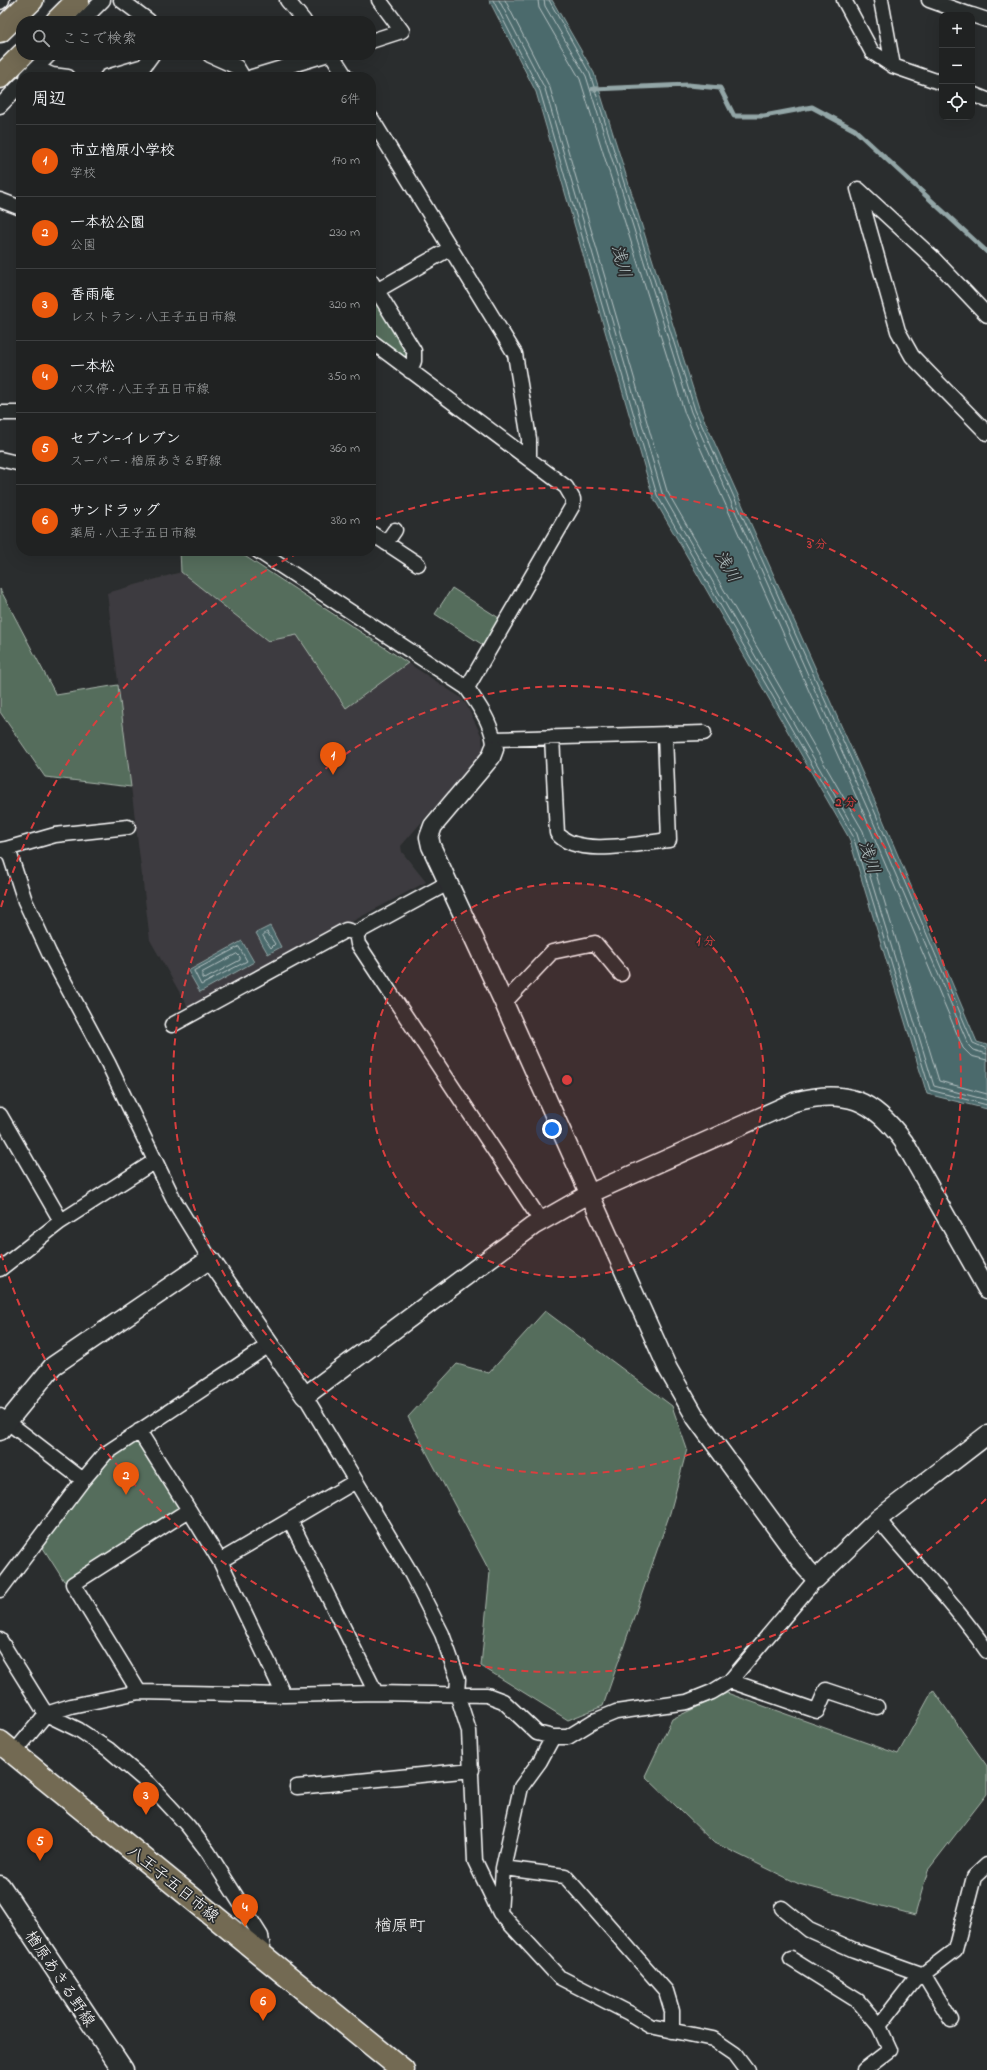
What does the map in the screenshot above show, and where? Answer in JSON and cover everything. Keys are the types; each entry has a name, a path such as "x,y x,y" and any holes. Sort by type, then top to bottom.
{"main road":[{"path":"0,31 32,0"},
{"path":"62,16 78,0"},
{"path":"0,77 29,67"},
{"name":"八王子五日市線","path":"7,1748 264,1955 403,2070"},
{"name":"楢原あきる野線","path":"0,1886 123,2070"}],"street":[{"path":"87,16 103,0"},
{"path":"121,0 142,16"},
{"path":"287,0 300,16"},
{"path":"376,39 402,31 379,0"},
{"path":"844,0 872,52 893,66 939,82"},
{"path":"881,0 893,66"},
{"path":"929,0 963,12"},
{"path":"975,16 987,20"},
{"path":"29,67 41,60"},
{"path":"123,72 144,66 148,60"},
{"path":"221,60 237,67 240,72"},
{"path":"269,72 308,60"},
{"path":"335,60 343,72"},
{"path":"29,67 43,72"},
{"path":"0,106 16,89"},
{"path":"975,95 987,100"},
{"path":"376,126 515,354 529,439 529,458"},
{"path":"987,314 932,257 858,189 898,331 912,356 987,433"},
{"path":"0,200 16,206"},
{"path":"376,287 451,248"},
{"path":"376,294 414,351 414,361 410,371"},
{"path":"376,345 529,458 566,487 573,499 573,505 467,688"},
{"path":"0,413 16,413"},
{"path":"0,460 16,463"},
{"path":"386,543 395,530"},
{"path":"376,536 418,564"},
{"path":"266,556 467,688 481,709 494,744 490,757 433,826 429,836 431,846 504,1003 668,1369 696,1418 806,1568 816,1579"},
{"path":"494,744 552,737 704,732"},
{"path":"552,737 557,833 563,840 596,849 668,840 665,734"},
{"path":"128,826 55,835 3,850 11,858 25,901 49,953 108,1063 175,1202 210,1259 305,1396 412,1575 442,1634 458,1679 457,1694 469,1731 475,1861 500,1914 559,1977 629,2013 650,2026 713,2039 735,2054 747,2070"},
{"path":"172,1025 346,930 356,933 448,883"},
{"path":"356,933 358,944 540,1221"},
{"path":"504,1003 552,952 595,943 622,974"},
{"path":"305,1396 540,1221 589,1194 794,1102 815,1096 836,1095 856,1100 876,1110 890,1123 904,1142 987,1289"},
{"path":"0,1115 61,1221"},
{"path":"0,1269 61,1221 155,1161"},
{"path":"83,1480 2,1423 53,1366 210,1259"},
{"path":"0,1590 83,1480 105,1454 269,1345"},
{"path":"139,1431 220,1560 284,1696"},
{"path":"7,1748 46,1714 71,1706 139,1692 284,1696 376,1694 487,1695 503,1701 537,1734 553,1737 568,1736 594,1721 616,1712 687,1702 712,1692 730,1681 816,1579 878,1520 987,1435"},
{"path":"220,1560 356,1480"},
{"path":"139,1692 73,1584 189,1510"},
{"path":"290,1520 376,1694"},
{"path":"878,1520 904,1552 968,1622 987,1651"},
{"path":"0,1640 46,1714 79,1730 108,1749 149,1784 188,1826 208,1852 261,1936 264,1955"},
{"path":"730,1681 817,1711 826,1690 877,1707"},
{"path":"500,1914 503,1868 521,1787 545,1754 553,1737"},
{"path":"297,1787 472,1770"},
{"path":"879,2026 914,1981 955,1950 974,1877 987,1864"},
{"path":"503,1868 565,1876 666,1991 672,2011 672,2031"},
{"path":"782,1908 810,1930 854,1950 924,1974 951,2020"},
{"path":"791,1958 858,2001 879,2026 890,2050 864,2070"}],"shaded area":[{"path":"181,572 268,641 297,635 346,708 408,663 460,697 466,704 482,737 483,751 401,846 402,852 426,882 189,1009 150,940 107,593"}],"green space":[{"path":"376,301 414,351 410,371 376,345"},
{"path":"180,556 245,556 408,663 346,708 297,635 268,641 181,572"},
{"path":"452,588 499,618 483,645 435,614"},
{"path":"0,589 56,695 118,685 131,787 45,777 0,712"},
{"path":"545,1311 672,1406 687,1449 670,1513 603,1706 568,1720 481,1666 490,1572 408,1417 457,1364 489,1373"},
{"path":"139,1431 189,1510 73,1584 64,1581 38,1540 83,1480"},
{"path":"933,1690 987,1766 987,1794 928,1870 915,1915 799,1884 713,1842 645,1776 672,1719 727,1693 898,1754"}],"water":[{"name":"浅川","path":"489,0 552,0 594,73 699,408 878,808 977,1042 987,1045 987,1109 927,1094 849,838 653,497 536,92"},
{"path":"270,926 281,947 268,954 256,933"},
{"path":"242,941 254,962 200,992 188,971"}],"waterway":[{"path":"593,89 688,85 720,88 734,116 764,116 812,107 855,130 987,252"}],"place":[{"name":"市立楢原小学校","path":"333,775"},
{"name":"一本松公園","path":"126,1495"},
{"name":"香雨庵","path":"146,1815"},
{"name":"セブン-イレブン","path":"40,1861"},
{"name":"一本松","path":"245,1927"},
{"name":"サンドラッグ","path":"263,2021"}],"district":[{"name":"楢原町","path":"400,1925"}]}
